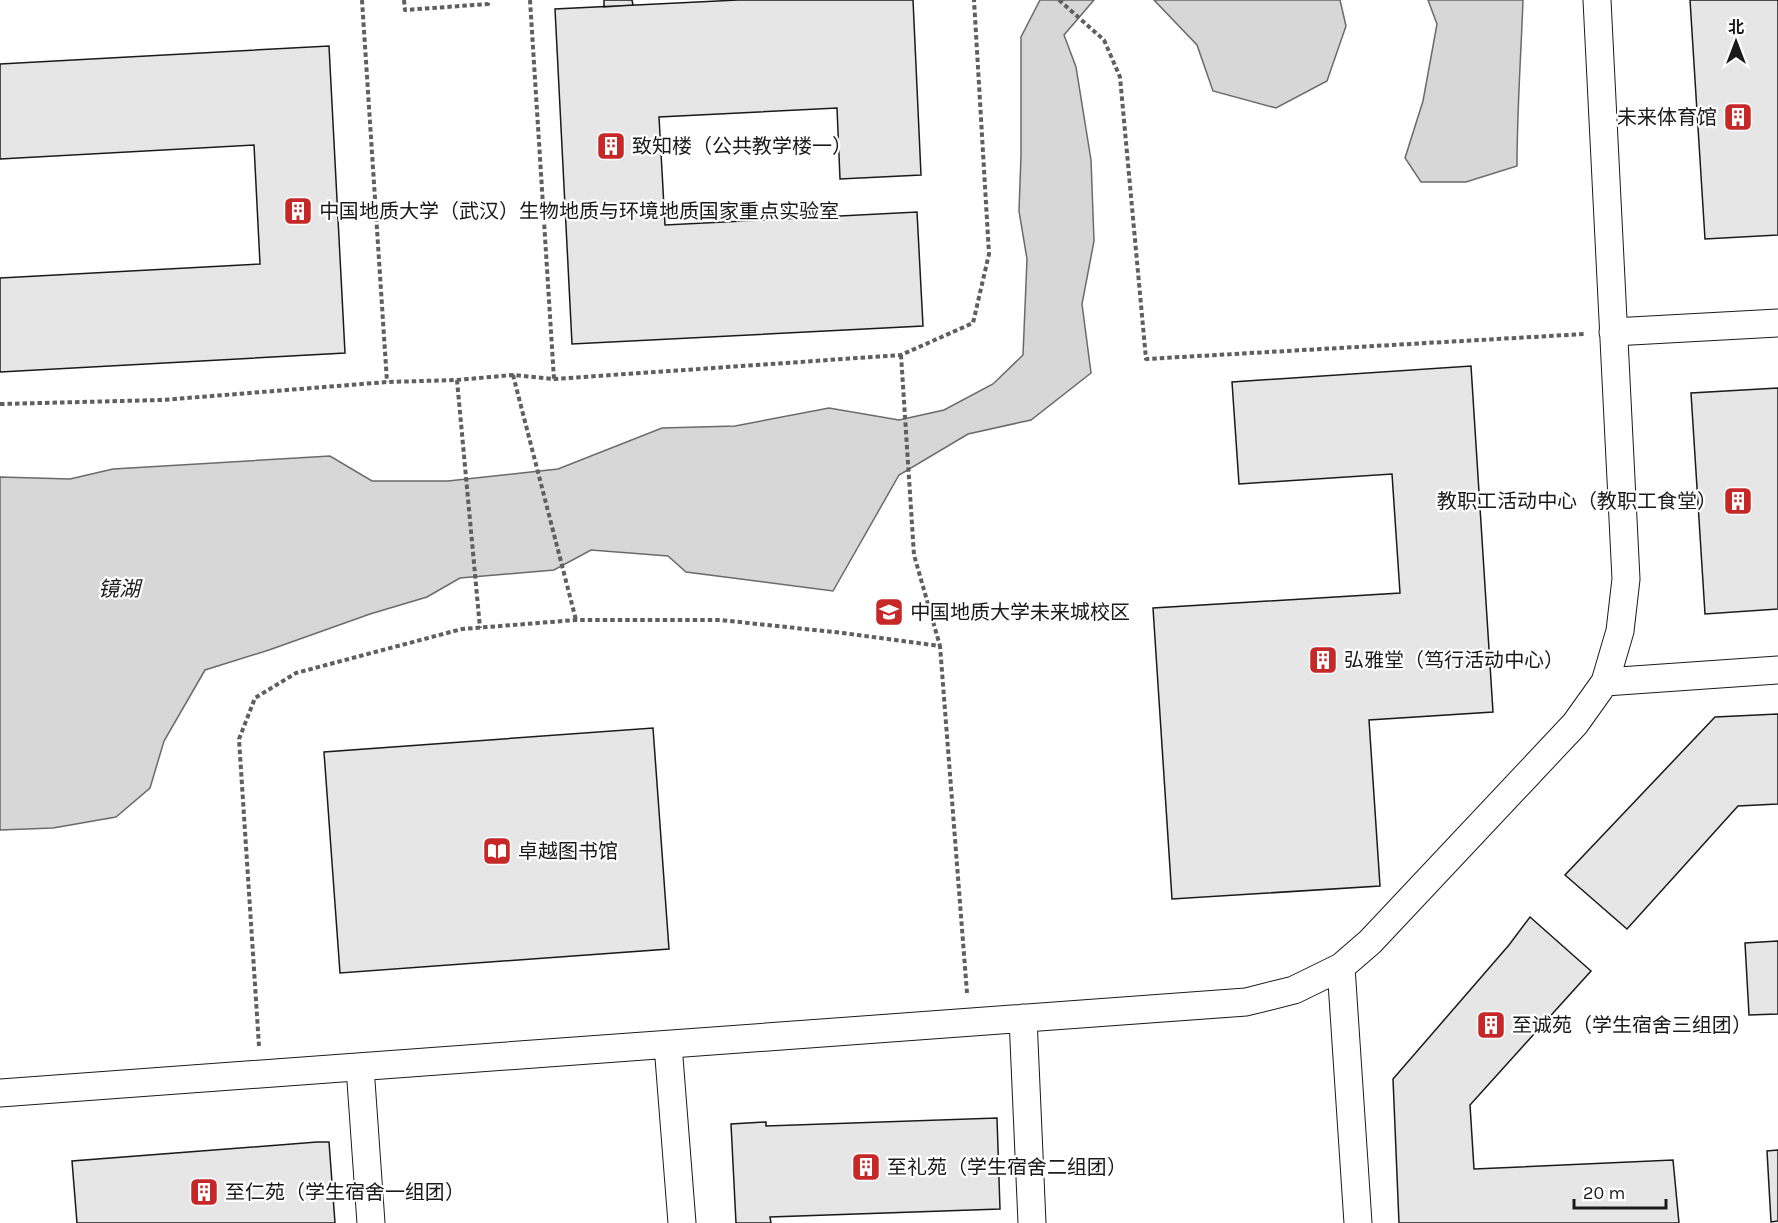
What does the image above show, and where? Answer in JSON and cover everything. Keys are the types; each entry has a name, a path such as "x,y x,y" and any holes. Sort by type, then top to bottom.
{"street":[{"path":"0,1094 1246,1002 1294,990 1341,966 1370,942 1566,733 1605,682 1620,631 1626,579 1597,0"},
{"path":"1613,332 1778,323"},
{"path":"1605,682 1778,670"},
{"path":"1341,966 1358,1223"},
{"path":"1023,1018 1032,1223"},
{"path":"668,1045 682,1223"},
{"path":"360,1067 371,1223"}],"path":[{"path":"362,0 387,382"},
{"path":"404,0 405,10 488,4 488,0"},
{"path":"530,0 554,379"},
{"path":"0,404 162,400 387,382 457,380 513,375 554,379 901,355 973,323 989,254 974,0"},
{"path":"1059,0 1104,40 1120,77 1146,359 1613,332"},
{"path":"901,355 914,555 940,646 969,1023"},
{"path":"513,375 576,620"},
{"path":"457,380 480,628"},
{"path":"261,1074 239,739 255,698 296,673 462,629 576,620 720,620 940,646"}],"water":[{"name":"镜湖","path":"1040,0 1094,0 1064,35 1076,67 1091,160 1094,241 1082,304 1091,373 1031,420 968,434 899,475 833,591 686,572 668,556 591,550 554,570 460,578 427,597 205,670 164,741 150,788 116,817 53,828 0,830 0,477 70,479 113,469 330,456 372,481 448,481 558,469 662,428 735,426 829,408 899,420 944,410 993,384 1023,355 1027,259 1019,211 1021,37"},
{"path":"1154,0 1340,0 1346,26 1327,81 1276,108 1213,91 1197,45"},
{"path":"1428,0 1523,0 1517,166 1466,182 1421,182 1405,158 1423,101 1437,24"}],"building":[{"path":"604,0 632,0 633,5 604,7"},
{"name":"致知楼（公共教学楼一）","path":"738,0 913,0 921,175 840,179 837,108 659,117 665,225 917,212 923,326 572,344 555,9"},
{"name":"未来体育馆","path":"1690,0 1778,0 1778,235 1705,239"},
{"name":"中国地质大学（武汉）生物地质与环境地质国家重点实验室","path":"329,46 345,353 0,372 0,278 260,264 254,145 0,159 0,64"},
{"name":"弘雅堂（笃行活动中心）","path":"1471,366 1493,712 1369,720 1380,886 1172,899 1153,608 1400,593 1392,474 1239,484 1232,382"},
{"name":"教职工活动中心（教职工食堂）","path":"1778,388 1778,609 1705,614 1691,393"},
{"path":"1778,714 1778,804 1738,806 1627,929 1565,875 1715,717"},
{"name":"卓越图书馆","path":"653,728 669,949 340,973 324,752"},
{"name":"至诚苑（学生宿舍三组团）","path":"1530,917 1591,971 1470,1105 1474,1169 1673,1160 1679,1223 1399,1223 1393,1079 1509,945"},
{"name":"至诚苑（学生宿舍三组团）","path":"1778,941 1778,1014 1749,1015 1745,943"},
{"name":"至礼苑（学生宿舍二组团）","path":"997,1118 1000,1209 770,1217 771,1223 736,1223 731,1124 766,1122 766,1126"},
{"name":"至仁苑（学生宿舍一组团）","path":"329,1142 335,1223 77,1223 72,1161"},
{"path":"1778,1150 1778,1221 1771,1222 1767,1151"}],"place":[{"name":"未来体育馆","path":"1738,117"},
{"name":"致知楼（公共教学楼一）","path":"611,146"},
{"name":"中国地质大学（武汉）生物地质与环境地质国家重点实验室","path":"298,211"},
{"name":"教职工活动中心（教职工食堂）","path":"1738,501"},
{"name":"中国地质大学未来城校区","path":"889,612"},
{"name":"弘雅堂（笃行活动中心）","path":"1323,660"},
{"name":"卓越图书馆","path":"497,851"},
{"name":"至诚苑（学生宿舍三组团）","path":"1491,1025"},
{"name":"至礼苑（学生宿舍二组团）","path":"866,1167"},
{"name":"至仁苑（学生宿舍一组团）","path":"204,1192"}]}
